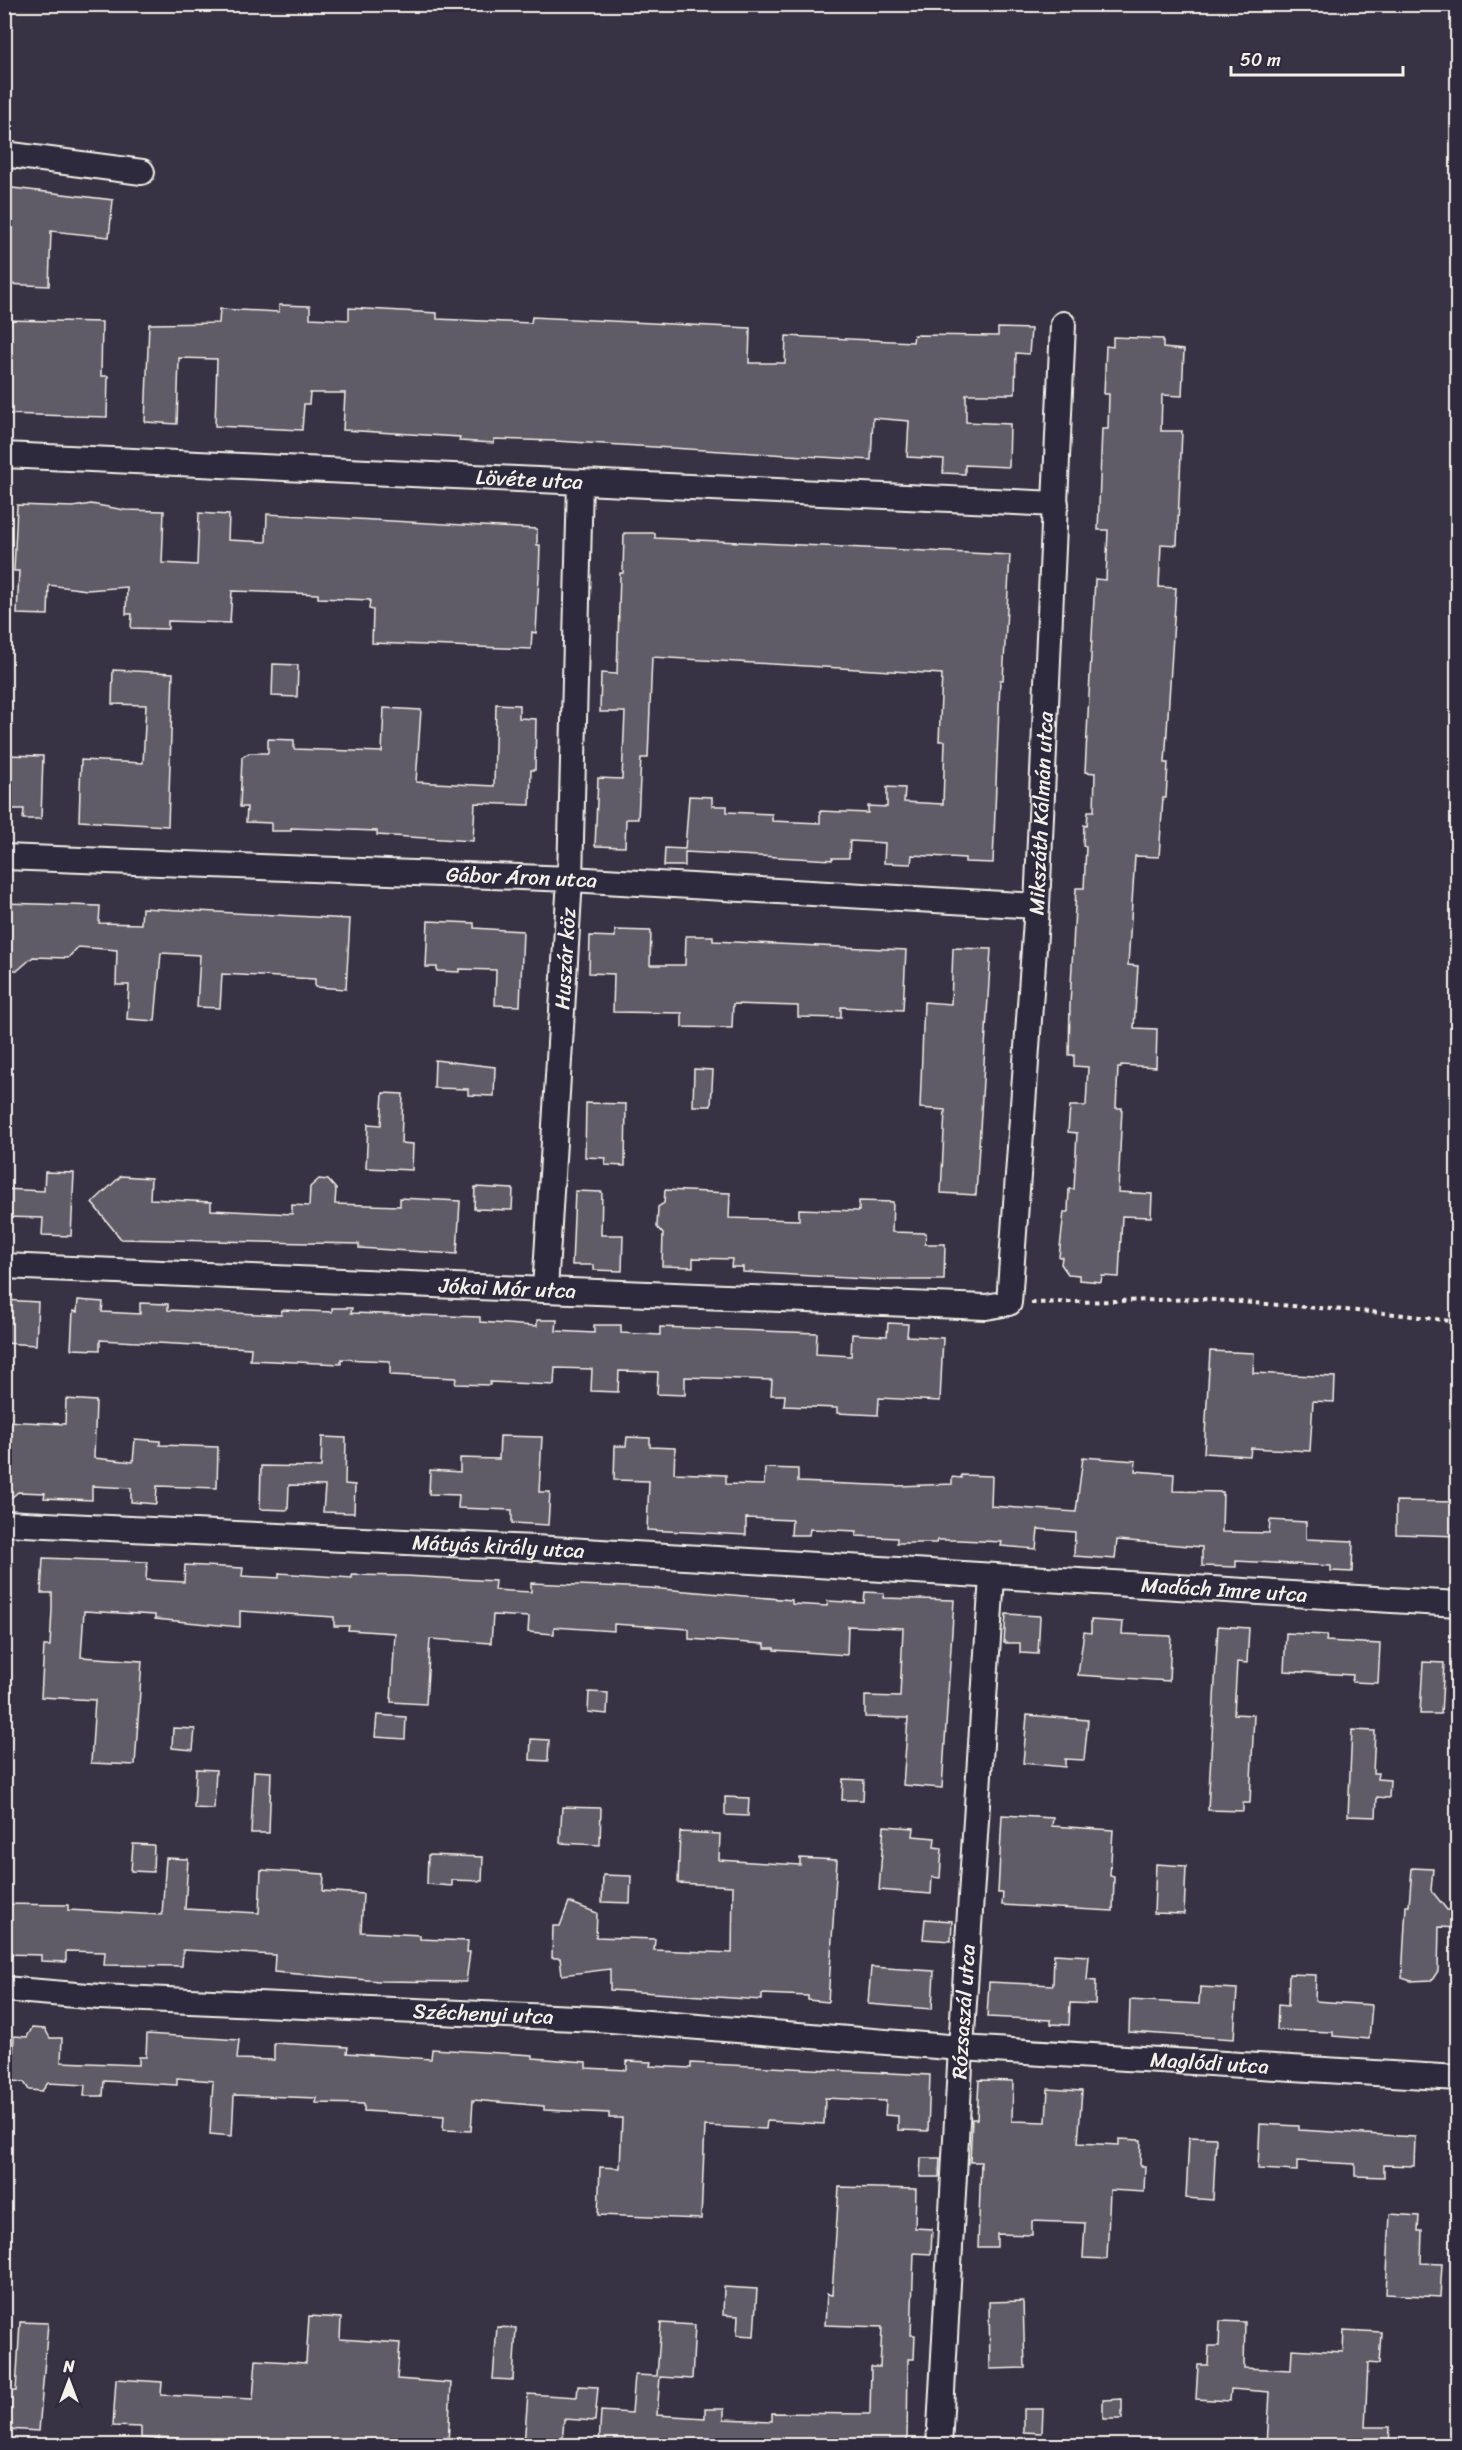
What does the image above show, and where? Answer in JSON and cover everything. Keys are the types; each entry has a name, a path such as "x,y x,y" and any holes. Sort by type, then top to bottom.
{"street":[{"path":"4,154 142,172"},
{"name":"Mikszáth Kálmán utca","path":"1009,1303 1036,906 1063,324"},
{"name":"Lövéte utca","path":"4,455 1056,504"},
{"name":"Huszár köz","path":"545,1290 570,879 580,482"},
{"name":"Gábor Áron utca","path":"4,856 570,879 1036,906"},
{"name":"Jókai Mór utca","path":"4,1266 545,1290 986,1306 1009,1303"},
{"name":"Mátyás király utca","path":"4,1523 535,1548 992,1577"},
{"name":"Madách Imre utca","path":"992,1577 1458,1604"},
{"name":"Rózsaszál utca","path":"939,2445 961,2048 992,1577"},
{"name":"Széchenyi utca","path":"4,1989 112,1998 598,2019 961,2048"},
{"name":"Maglódi utca","path":"961,2048 1458,2078"}],"path":[{"path":"1009,1303 1202,1299 1396,1314 1458,1322"}],"building":[{"path":"4,187 113,200 109,237 51,231 49,286 4,284"},
{"path":"279,305 310,306 310,318 349,320 349,308 437,313 437,319 531,323 532,317 750,328 749,363 785,363 786,336 913,342 914,335 998,336 998,328 1031,329 1029,354 1016,353 1015,394 966,394 966,422 1010,424 1009,467 965,465 965,474 943,473 944,459 907,457 909,421 873,418 871,460 555,441 494,439 494,443 459,441 460,437 343,430 345,393 310,393 309,404 304,404 302,430 215,426 217,359 179,358 177,424 145,422 149,324 219,323 220,309 279,312"},
{"path":"4,320 102,322 101,376 108,376 107,417 4,414"},
{"path":"1113,337 1163,339 1163,348 1184,350 1182,396 1162,395 1161,431 1182,431 1177,545 1161,544 1159,587 1176,588 1165,763 1168,763 1166,798 1163,798 1159,857 1135,856 1128,965 1138,966 1134,1028 1157,1029 1156,1067 1121,1065 1121,1068 1118,1068 1116,1108 1122,1108 1118,1192 1152,1194 1151,1217 1122,1216 1119,1277 1102,1276 1101,1282 1079,1280 1079,1275 1068,1274 1061,1264 1062,1257 1059,1257 1064,1212 1068,1212 1069,1189 1074,1189 1077,1133 1068,1132 1070,1106 1086,1106 1088,1067 1074,1066 1074,1055 1069,1055 1070,1005 1076,888 1084,888 1086,847 1083,846 1084,825 1087,826 1088,811 1094,811 1095,773 1085,772 1095,579 1106,580 1108,530 1098,530 1102,429 1108,429 1109,394 1104,394 1106,346 1113,347"},
{"path":"91,504 125,510 164,511 162,563 197,565 199,513 229,515 228,540 266,542 267,514 537,529 537,545 540,545 536,633 532,632 531,649 372,643 373,610 369,609 370,600 318,598 318,594 232,591 230,623 168,621 168,629 131,628 132,614 126,614 127,587 87,590 49,585 48,615 17,614 19,571 14,571 17,505 73,507"},
{"path":"624,533 655,533 655,538 1010,555 1003,680 1000,680 993,863 965,862 965,858 912,855 911,864 884,863 885,843 850,841 849,858 832,858 832,860 685,852 685,866 664,866 665,848 685,849 689,796 712,797 712,806 727,806 727,812 772,814 772,821 820,823 820,811 868,813 868,806 887,807 887,787 905,788 904,802 943,804 945,741 939,741 942,674 652,657 648,758 641,758 638,819 626,819 625,847 595,846 598,778 622,779 625,712 600,712 601,673 617,674 620,573 623,573"},
{"path":"273,664 298,665 297,697 272,696"},
{"path":"113,670 173,673 168,826 79,821 81,760 143,763 146,705 112,704"},
{"path":"496,704 519,705 519,718 536,719 535,770 531,770 530,805 475,803 473,841 377,835 377,831 291,828 291,831 271,831 271,823 246,822 247,807 240,807 242,757 249,753 268,753 268,739 294,740 294,749 382,752 384,708 421,710 416,782 494,786"},
{"path":"4,755 43,756 41,819 23,819 24,809 4,809"},
{"path":"4,903 100,906 99,923 141,924 142,908 350,919 346,989 315,987 315,979 222,974 220,1008 197,1007 200,955 161,953 155,1021 127,1019 129,985 116,985 117,950 78,947 68,958 33,957 18,970 4,970"},
{"path":"428,921 474,923 474,928 523,931 520,1006 495,1005 496,970 459,969 459,972 437,971 437,967 426,967"},
{"path":"615,930 651,931 650,965 685,965 686,936 713,936 713,941 906,950 903,1010 841,1007 841,1018 798,1017 798,1006 733,1004 732,1028 682,1027 682,1013 613,1012 614,974 589,973 590,936 615,937"},
{"path":"953,948 991,949 976,1195 941,1193 945,1110 920,1108 924,1002 951,1004"},
{"path":"435,1060 495,1067 494,1096 468,1095 468,1089 434,1088"},
{"path":"694,1069 713,1070 711,1106 693,1106"},
{"path":"383,1093 403,1094 401,1143 413,1144 412,1170 366,1168 368,1124 381,1125"},
{"path":"586,1103 626,1104 625,1166 605,1165 606,1158 585,1157"},
{"path":"45,1172 74,1173 71,1236 42,1235 43,1218 4,1217 4,1189 44,1191"},
{"path":"121,1176 151,1178 150,1199 211,1202 211,1210 292,1214 292,1205 309,1206 310,1187 319,1179 328,1180 336,1189 335,1204 400,1206 400,1198 460,1201 457,1254 359,1248 359,1244 121,1239 92,1203"},
{"path":"475,1187 513,1189 512,1210 474,1209"},
{"path":"665,1190 730,1193 729,1218 799,1220 799,1209 859,1211 859,1201 893,1202 892,1232 926,1233 925,1244 945,1244 944,1280 882,1280 743,1272 743,1267 731,1267 732,1259 693,1258 693,1267 662,1266 663,1234 657,1227 658,1207 664,1203"},
{"path":"575,1191 602,1192 601,1235 623,1235 622,1271 594,1270 594,1265 572,1265"},
{"path":"4,1300 38,1302 36,1345 4,1343"},
{"path":"78,1300 103,1302 102,1312 140,1314 140,1303 168,1304 168,1310 281,1315 282,1310 332,1312 332,1308 352,1308 351,1313 480,1317 480,1322 519,1325 537,1326 537,1320 557,1320 556,1331 594,1333 594,1325 621,1325 621,1333 660,1335 660,1327 817,1333 816,1354 851,1356 852,1334 887,1336 888,1323 908,1324 907,1336 943,1338 940,1401 879,1398 878,1415 837,1413 837,1408 784,1406 785,1395 771,1395 772,1380 685,1377 685,1395 657,1394 658,1372 619,1371 618,1392 591,1391 592,1369 555,1368 554,1385 490,1382 490,1385 455,1384 456,1378 390,1375 390,1361 341,1359 341,1364 250,1360 251,1348 100,1340 100,1350 71,1349 73,1311 77,1312"},
{"path":"1210,1351 1254,1353 1253,1373 1335,1377 1334,1402 1313,1401 1310,1451 1251,1448 1250,1456 1204,1453"},
{"path":"66,1399 96,1401 94,1458 133,1462 135,1439 160,1441 160,1445 218,1447 217,1488 157,1486 156,1504 131,1502 131,1488 92,1486 92,1500 44,1498 45,1493 18,1492 4,1504 4,1421 65,1424"},
{"path":"500,1436 542,1437 539,1492 550,1492 548,1525 512,1523 512,1510 458,1508 459,1495 429,1494 430,1470 460,1472 460,1458 499,1459"},
{"path":"322,1437 346,1438 345,1484 355,1485 354,1513 323,1512 325,1486 289,1485 288,1510 260,1509 261,1466 321,1467"},
{"path":"627,1437 650,1438 650,1447 675,1448 674,1473 726,1475 726,1484 764,1485 765,1468 798,1469 798,1482 898,1486 952,1484 952,1477 961,1478 961,1475 992,1476 991,1506 1076,1512 1083,1457 1136,1461 1135,1471 1174,1474 1173,1491 1223,1492 1222,1532 1269,1533 1270,1520 1306,1522 1306,1539 1353,1541 1352,1572 1331,1571 1331,1566 1236,1561 1236,1567 1202,1566 1202,1547 1117,1540 1115,1559 1074,1556 1075,1532 1038,1529 1036,1549 1001,1546 1002,1542 959,1540 937,1540 936,1543 897,1543 897,1538 856,1536 857,1531 810,1529 809,1535 791,1535 792,1520 746,1518 746,1535 647,1530 649,1481 614,1480 615,1446 626,1446"},
{"path":"1396,1501 1458,1502 1458,1536 1396,1534"},
{"path":"43,1558 147,1562 146,1580 184,1582 185,1565 243,1568 242,1576 279,1578 279,1573 352,1578 352,1575 405,1576 495,1581 494,1590 531,1592 531,1583 650,1588 792,1600 792,1604 827,1606 828,1601 864,1603 865,1592 884,1593 883,1598 954,1600 942,1788 903,1785 908,1718 865,1717 865,1696 900,1697 903,1628 848,1626 847,1655 774,1650 774,1648 765,1648 765,1644 689,1639 689,1629 614,1624 614,1631 554,1627 554,1634 528,1632 529,1617 493,1615 491,1643 430,1639 426,1704 391,1702 395,1633 348,1630 349,1626 334,1626 334,1617 240,1611 240,1627 155,1619 155,1615 84,1611 81,1657 142,1661 135,1765 91,1763 95,1700 41,1697 44,1646 50,1646 52,1610 52,1593 41,1593"},
{"path":"1006,1614 1040,1616 1038,1654 1020,1653 1020,1643 1004,1643"},
{"path":"1091,1620 1123,1622 1122,1634 1171,1636 1169,1681 1078,1675 1084,1632 1091,1633"},
{"path":"1218,1626 1249,1628 1247,1663 1237,1662 1234,1714 1254,1715 1250,1803 1243,1803 1243,1811 1208,1810"},
{"path":"1286,1633 1327,1635 1326,1641 1380,1644 1378,1683 1352,1682 1353,1675 1284,1671"},
{"path":"1423,1662 1444,1663 1441,1714 1420,1714"},
{"path":"589,1692 608,1693 607,1714 588,1712"},
{"path":"377,1715 406,1717 405,1739 375,1737"},
{"path":"1027,1715 1088,1720 1084,1760 1065,1759 1065,1767 1023,1763"},
{"path":"173,1728 195,1729 193,1750 172,1748"},
{"path":"1352,1730 1375,1731 1373,1773 1378,1773 1377,1779 1390,1780 1389,1798 1377,1797 1376,1817 1348,1816"},
{"path":"531,1739 549,1740 548,1761 530,1760"},
{"path":"196,1769 216,1770 214,1809 194,1808"},
{"path":"254,1771 271,1772 269,1833 251,1833"},
{"path":"843,1779 864,1780 863,1800 842,1800"},
{"path":"725,1797 749,1798 748,1816 725,1815"},
{"path":"562,1807 601,1808 600,1845 560,1843"},
{"path":"1002,1815 1053,1818 1052,1826 1113,1830 1110,1876 1114,1877 1113,1911 1002,1905 1003,1893 998,1893"},
{"path":"884,1826 914,1828 913,1836 935,1838 934,1847 942,1848 940,1878 932,1877 931,1894 879,1890"},
{"path":"680,1832 720,1834 719,1860 800,1865 800,1858 837,1860 828,2002 808,2000 808,1996 762,1994 762,2000 610,1990 610,1969 562,1975 560,1958 552,1958 553,1926 560,1926 569,1902 597,1913 596,1937 655,1939 654,1950 732,1953 733,1886 678,1883"},
{"path":"133,1844 154,1845 153,1872 131,1871"},
{"path":"428,1855 483,1857 482,1881 452,1880 452,1886 427,1884"},
{"path":"166,1858 188,1859 185,1909 259,1913 261,1870 324,1874 323,1891 363,1894 361,1932 420,1935 420,1939 468,1941 467,1952 470,1952 466,1982 379,1981 274,1972 275,1955 183,1950 182,1966 104,1965 105,1952 66,1951 66,1962 41,1961 41,1955 4,1954 4,1904 68,1905 68,1910 162,1915"},
{"path":"1156,1864 1186,1866 1184,1914 1154,1913"},
{"path":"1412,1868 1433,1869 1431,1890 1447,1910 1458,1910 1458,1928 1439,1927 1438,1971 1432,1980 1411,1981 1402,1978 1406,1906 1409,1906"},
{"path":"603,1875 631,1876 630,1903 602,1902"},
{"path":"925,1919 952,1921 951,1941 923,1939"},
{"path":"1054,1954 1089,1956 1087,1980 1096,1981 1095,2004 1070,2003 1069,2025 1051,2024 1051,2020 987,2017 989,1982 1053,1985"},
{"path":"871,1967 934,1971 932,2009 868,2004"},
{"path":"1289,1974 1316,1975 1315,2001 1372,2005 1369,2039 1333,2036 1333,2032 1277,2030 1278,2005 1288,2006"},
{"path":"1200,1987 1237,1989 1234,2039 1129,2032 1130,2000 1199,2004"},
{"path":"32,2028 45,2029 50,2038 62,2038 61,2062 139,2065 139,2057 146,2057 147,2034 239,2040 237,2059 274,2060 274,2043 348,2047 347,2053 431,2059 432,2049 533,2055 533,2058 586,2062 586,2068 627,2070 627,2061 651,2062 650,2066 691,2068 691,2063 930,2075 928,2131 898,2130 898,2116 885,2115 886,2101 825,2098 824,2124 767,2121 766,2129 705,2126 701,2219 598,2215 600,2167 620,2168 622,2118 609,2118 609,2113 544,2110 544,2106 473,2100 471,2131 443,2130 444,2116 364,2111 364,2104 316,2103 317,2098 234,2095 232,2136 210,2134 213,2081 177,2078 177,2085 104,2081 103,2096 84,2096 85,2085 48,2083 42,2091 29,2090 24,2082 12,2081 14,2036 27,2037"},
{"path":"979,2080 1013,2081 1012,2121 1046,2122 1048,2089 1082,2091 1078,2143 1119,2145 1119,2139 1141,2140 1140,2166 1145,2166 1144,2192 1110,2190 1107,2259 1083,2258 1085,2223 1032,2221 1032,2235 997,2234 997,2247 978,2247 981,2162 970,2162 972,2119 977,2119"},
{"path":"1260,2124 1299,2126 1299,2130 1415,2137 1414,2166 1384,2165 1384,2177 1355,2176 1355,2164 1297,2161 1297,2171 1258,2169"},
{"path":"1189,2137 1216,2138 1213,2200 1186,2198"},
{"path":"921,2158 940,2158 939,2177 920,2177"},
{"path":"839,2187 916,2189 915,2228 932,2229 931,2254 914,2253 911,2335 915,2335 914,2359 908,2359 907,2445 599,2445 601,2411 632,2413 635,2375 657,2376 661,2323 695,2325 692,2379 660,2377 657,2415 705,2418 705,2409 724,2409 724,2419 772,2421 772,2413 870,2414 871,2367 880,2367 882,2327 825,2325 827,2294 832,2295"},
{"path":"1390,2214 1419,2216 1418,2231 1422,2231 1421,2263 1442,2264 1440,2297 1386,2294"},
{"path":"724,2287 757,2289 754,2336 737,2335 738,2316 723,2315"},
{"path":"1023,2301 1025,2368 990,2369 989,2302"},
{"path":"309,2316 341,2318 340,2339 400,2343 397,2379 451,2383 448,2445 394,2442 394,2445 361,2445 307,2441 276,2441 276,2444 141,2438 141,2427 113,2426 116,2379 162,2382 161,2395 253,2399 256,2360 306,2363"},
{"path":"1220,2321 1245,2322 1244,2368 1291,2370 1292,2349 1343,2352 1344,2330 1381,2332 1379,2364 1368,2363 1365,2427 1390,2427 1389,2445 1267,2445 1270,2392 1231,2389 1230,2401 1196,2399 1198,2365 1208,2365 1209,2346 1219,2346"},
{"path":"20,2322 48,2323 39,2431 7,2429 8,2410 4,2410 4,2391 16,2391"},
{"path":"497,2327 516,2328 513,2380 493,2379"},
{"path":"578,2386 598,2387 595,2421 564,2419 562,2445 524,2445 528,2394 577,2397"},
{"path":"1122,2399 1122,2419 1103,2419 1103,2400"},
{"path":"1024,2409 1043,2409 1042,2433 1024,2432"}]}
